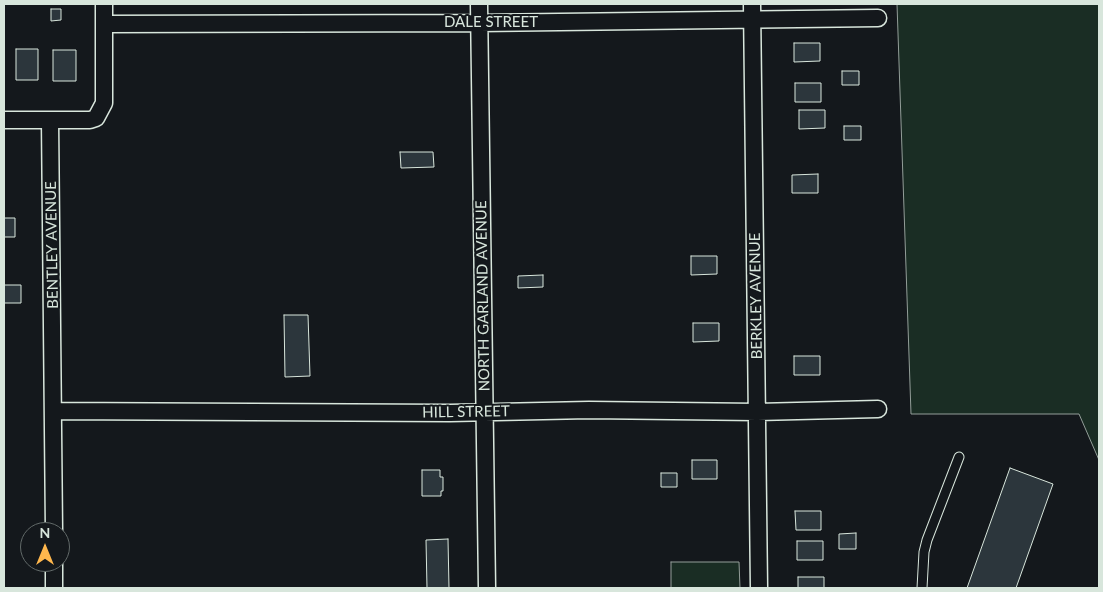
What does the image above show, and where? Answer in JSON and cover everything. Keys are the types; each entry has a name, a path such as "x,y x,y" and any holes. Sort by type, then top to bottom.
{"street":[{"path":"4,120 90,120 96,118 104,103 104,4"},
{"name":"NORTH GARLAND AVENUE","path":"479,4 487,588"},
{"name":"DALE STREET","path":"104,24 480,23 752,11 878,18"},
{"name":"BERKLEY AVENUE","path":"752,11 760,588"},
{"name":"BENTLEY AVENUE","path":"50,120 54,522"},
{"name":"HILL STREET","path":"54,412 440,413 589,410 757,412 878,409"},
{"path":"54,572 54,588"}],"lane":[{"path":"922,588 924,552 927,540 960,457"}],"green space":[{"path":"897,4 1099,4 1099,460 1079,414 911,414"},
{"path":"671,562 739,562 740,588 671,588"}],"building":[{"path":"51,9 61,9 61,20 51,21"},
{"path":"794,43 820,43 820,61 794,62"},
{"path":"16,49 38,49 38,80 16,80"},
{"path":"53,50 76,50 76,81 53,81"},
{"path":"842,71 859,71 859,85 842,85"},
{"path":"795,83 821,83 821,102 795,102"},
{"path":"799,110 825,110 825,128 799,129"},
{"path":"844,126 861,126 861,140 844,140"},
{"path":"400,152 433,152 434,167 401,168"},
{"path":"818,174 818,193 792,193 792,175"},
{"path":"4,218 15,218 15,237 4,237"},
{"path":"691,256 717,256 717,274 691,275"},
{"path":"543,275 543,287 518,288 518,276"},
{"path":"4,285 21,285 21,303 4,303"},
{"path":"284,315 308,315 310,376 285,377"},
{"path":"693,323 719,323 719,341 693,342"},
{"path":"794,356 820,356 820,375 794,375"},
{"path":"692,460 717,460 717,479 692,479"},
{"path":"1010,468 1053,484 1016,588 967,588"},
{"path":"422,470 440,470 440,477 443,477 441,496 422,496"},
{"path":"661,473 677,473 677,487 661,487"},
{"path":"795,511 821,511 821,530 796,530"},
{"path":"856,533 856,549 839,549 839,534"},
{"path":"448,539 449,588 427,588 426,540"},
{"path":"797,541 823,541 823,560 797,560"},
{"path":"798,577 824,577 824,588 798,588"}]}
